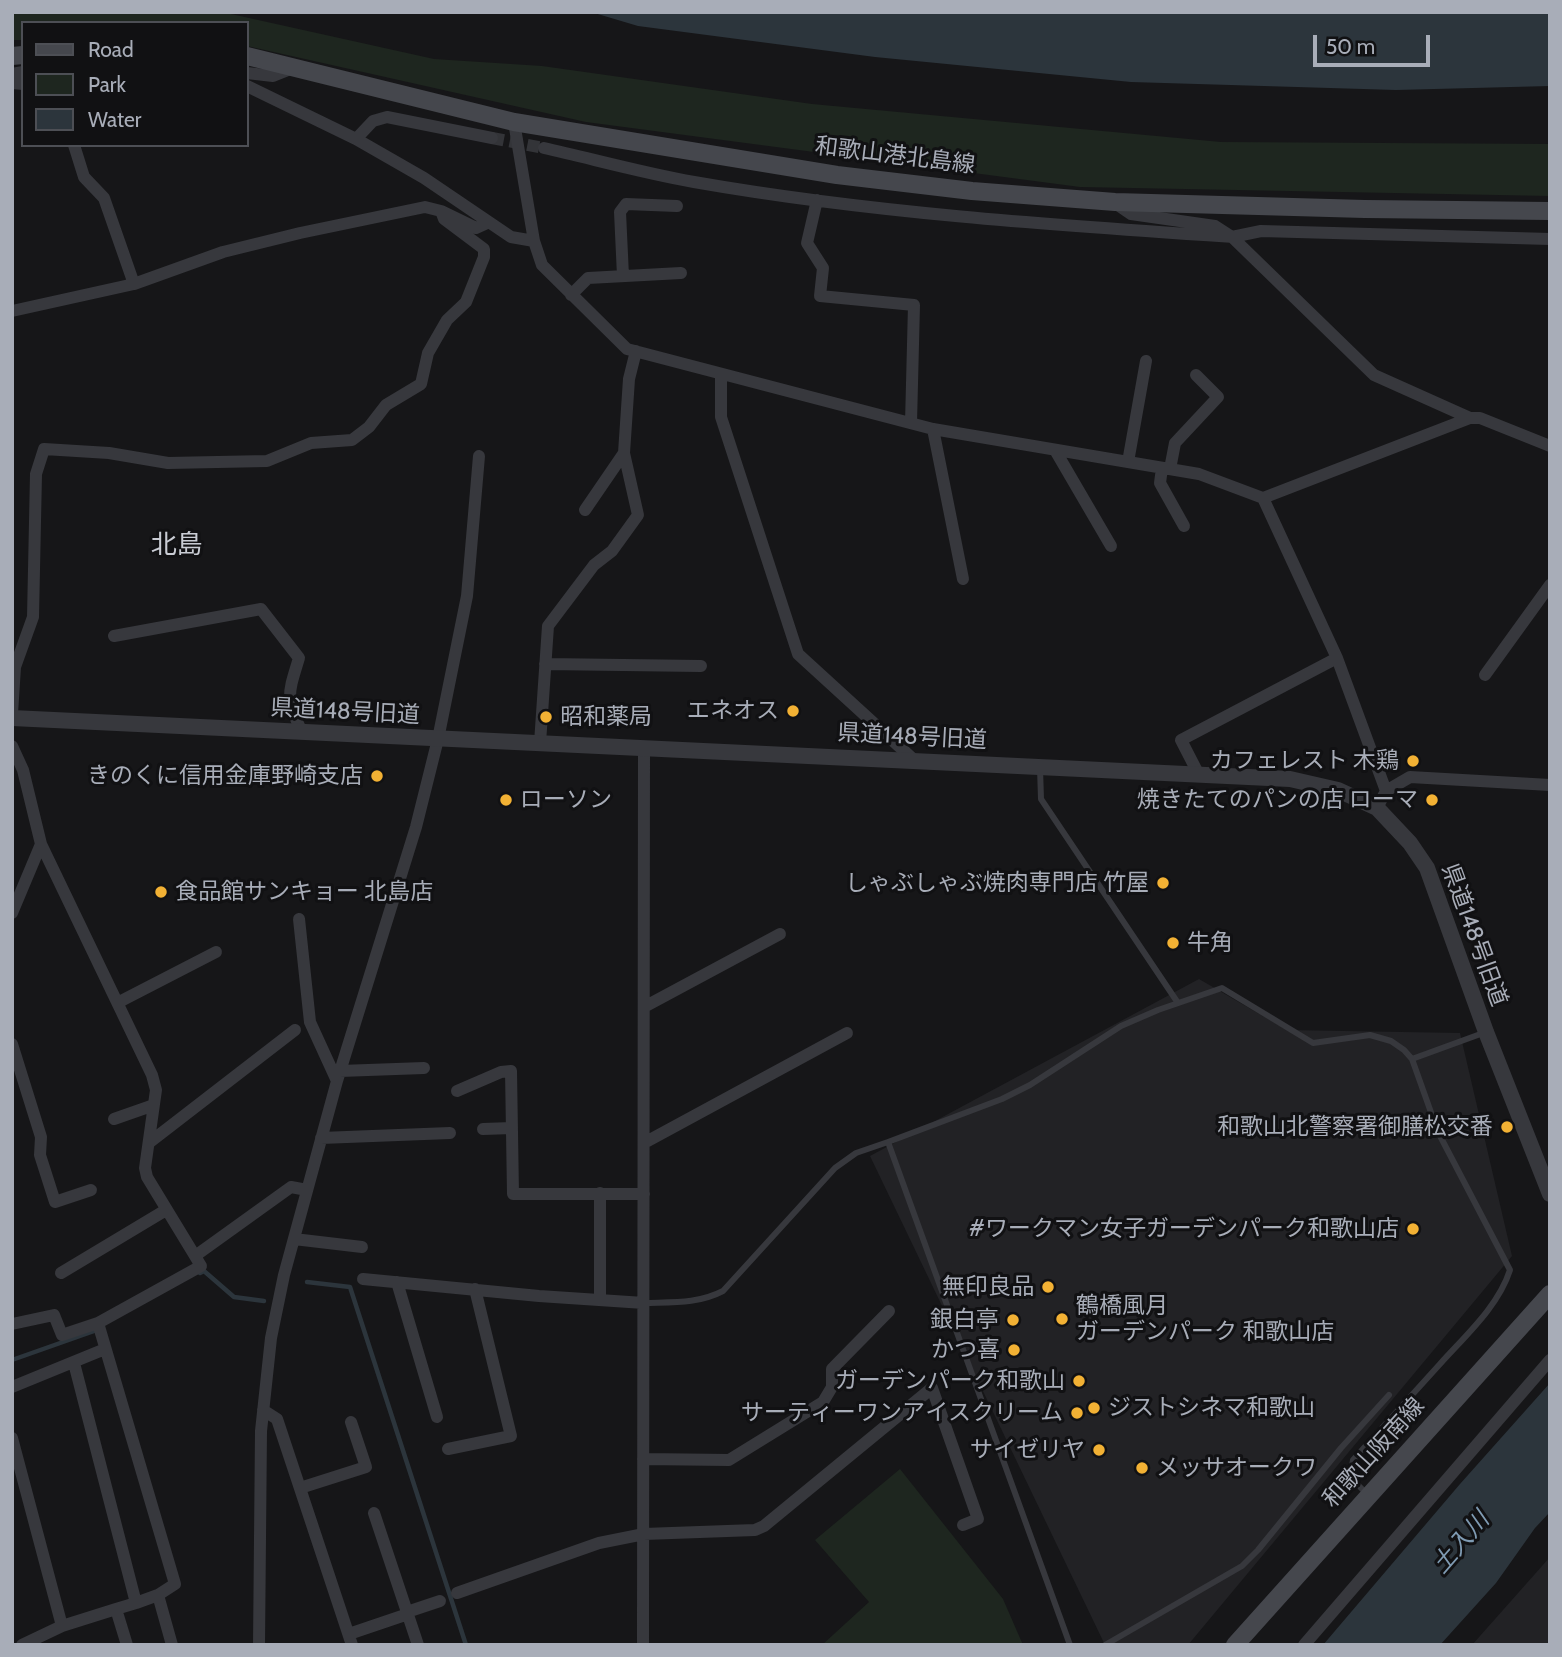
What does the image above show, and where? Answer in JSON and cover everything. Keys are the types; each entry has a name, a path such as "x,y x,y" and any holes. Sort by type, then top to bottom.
{"main road":[{"name":"和歌山港北島線","path":"248,56 514,122 837,175 972,191 1115,202 1550,211"},
{"name":"和歌山阪南線","path":"1235,1645 1550,1294"}],"street":[{"path":"248,73 273,76 296,66"},
{"path":"248,86 356,139 424,178 511,237 534,241"},
{"path":"356,139 373,121 387,117 492,138"},
{"path":"514,122 534,241 542,265 627,349 933,429 1199,474 1263,498 1470,418 1480,418 1550,446"},
{"path":"75,147 85,177 104,198 134,284"},
{"path":"544,148 692,181 817,200 1019,222 1232,237 1261,231 1550,239"},
{"path":"817,200 807,243 823,268 820,296 914,305 911,423"},
{"path":"1115,202 1131,214 1215,226 1232,237 1374,375 1470,418"},
{"path":"623,276 620,212 626,204 677,206"},
{"path":"12,311 134,284 223,252 425,207 441,211 477,228 487,223"},
{"path":"12,716 15,667 33,617 36,474 44,449 109,453 168,463 251,463 267,461 311,443 352,440 369,427 386,405 421,384 428,353 447,320 466,302 484,257 484,249 444,219 441,211"},
{"path":"571,295 588,278 681,274"},
{"path":"540,743 548,626 594,565 612,551 638,515 624,453 629,379 635,351"},
{"path":"1128,462 1146,360"},
{"path":"721,374 721,417 798,654 914,760"},
{"path":"1184,526 1160,483 1175,443 1218,397 1196,375"},
{"path":"933,429 963,579"},
{"path":"1055,450 1111,545"},
{"path":"585,510 624,453"},
{"path":"259,1645 263,1410 271,1338 294,1239 338,1076 416,827 438,739 467,596 479,456"},
{"path":"1263,498 1337,658 1386,791"},
{"path":"1485,675 1550,585"},
{"path":"114,636 261,609 299,658 288,696 290,708 302,732"},
{"path":"1199,775 1181,740 1337,658"},
{"path":"545,664 701,666"},
{"name":"県道148号旧道","path":"12,716 1290,779 1338,790 1377,808 1410,843 1427,868 1486,1032 1550,1194"},
{"path":"12,747 23,770 41,844 152,1074 156,1090 145,1168 147,1177 201,1266 99,1327 62,1335 54,1315 12,1324"},
{"path":"643,1645 644,748"},
{"path":"1377,808 1386,791 1410,777 1550,785"},
{"path":"13,908 41,844"},
{"path":"299,919 310,1022 338,1076"},
{"path":"644,1007 780,934"},
{"path":"119,1002 216,952"},
{"path":"150,1142 295,1030"},
{"path":"644,1143 847,1033"},
{"path":"12,1044 41,1137 40,1154 55,1202 91,1191"},
{"path":"338,1076 424,1068"},
{"path":"457,1091 501,1072 510,1071 513,1194 644,1194"},
{"path":"114,1119 154,1105"},
{"path":"483,1129 512,1128"},
{"path":"321,1138 450,1133"},
{"path":"195,1256 291,1187 307,1190"},
{"path":"600,1193 600,1300"},
{"path":"61,1273 166,1210"},
{"path":"294,1239 362,1247"},
{"path":"363,1279 644,1303"},
{"path":"397,1282 437,1416"},
{"path":"448,1449 512,1436 475,1289"},
{"path":"643,1460 729,1460 823,1402 832,1387 832,1369 889,1311"},
{"path":"22,1645 62,1626 158,1595 175,1584 99,1327"},
{"path":"12,1387 106,1349"},
{"path":"1304,1645 1550,1360"},
{"path":"74,1363 136,1603"},
{"path":"457,1593 599,1543 643,1534 755,1530 764,1526 932,1388 978,1519 963,1525"},
{"path":"263,1410 277,1419 350,1639 440,1601"},
{"path":"300,1488 366,1467 351,1422"},
{"path":"12,1438 62,1626"},
{"path":"374,1513 418,1645"},
{"path":"158,1595 172,1645"},
{"path":"116,1609 127,1645"}],"lane":[{"path":"1040,766 1041,799 1178,1003"},
{"path":"644,1303 692,1302 723,1291 835,1168 856,1153 1012,1094 1121,1026 1222,988 1313,1043 1370,1035 1391,1041 1404,1050 1412,1059 1438,1132 1510,1270 1507,1280 1488,1309 1353,1460 1350,1477 1368,1495"},
{"path":"1412,1059 1486,1032"},
{"path":"888,1142 1070,1645"},
{"path":"1105,1645 1242,1566 1389,1395"}],"shaded area":[{"path":"1199,979 1287,1030 1460,1033 1512,1256 1188,1645 1105,1645 870,1156"},
{"path":"1550,1557 1550,1645 1472,1645"}],"green space":[{"path":"12,12 222,12 434,59 542,66 812,104 1221,142 1550,144 1550,196 1080,187 586,122 248,46 248,21 21,21 21,40 12,40"},
{"path":"900,1469 1003,1599 1023,1645 822,1645 869,1602 815,1540"}],"water":[{"path":"591,12 1550,12 1550,86 1396,90 1131,82 875,57 638,26"},
{"name":"土入川","path":"1550,1383 1550,1512 1535,1528 1496,1583 1440,1645 1323,1645 1460,1484"}],"waterway":[{"path":"200,1273 204,1271 234,1297 264,1301"},
{"path":"307,1282 350,1287 466,1645"},
{"path":"12,1360 97,1330"}],"tunnel":[{"path":"492,138 544,148"}],"place":[{"name":"エネオス","path":"793,711"},
{"name":"昭和薬局","path":"546,717"},
{"name":"カフェレスト 木鶏","path":"1413,761"},
{"name":"きのくに信用金庫野崎支店","path":"377,776"},
{"name":"ローソン","path":"506,800"},
{"name":"焼きたてのパンの店 ローマ","path":"1432,800"},
{"name":"しゃぶしゃぶ焼肉専門店 竹屋","path":"1163,883"},
{"name":"食品館サンキョー 北島店","path":"161,892"},
{"name":"牛角","path":"1173,943"},
{"name":"和歌山北警察署御膳松交番","path":"1507,1127"},
{"name":"#ワークマン女子ガーデンパーク和歌山店","path":"1413,1229"},
{"name":"無印良品","path":"1048,1287"},
{"name":"鶴橋風月 ガーデンパーク 和歌山店","path":"1062,1319"},
{"name":"銀白亭","path":"1013,1320"},
{"name":"かつ喜","path":"1014,1350"},
{"name":"ガーデンパーク和歌山","path":"1079,1381"},
{"name":"ジストシネマ和歌山","path":"1094,1408"},
{"name":"サーティーワンアイスクリーム","path":"1077,1413"},
{"name":"サイゼリヤ","path":"1099,1450"},
{"name":"メッサオークワ","path":"1142,1468"}],"district":[{"name":"北島","path":"177,545"}]}
